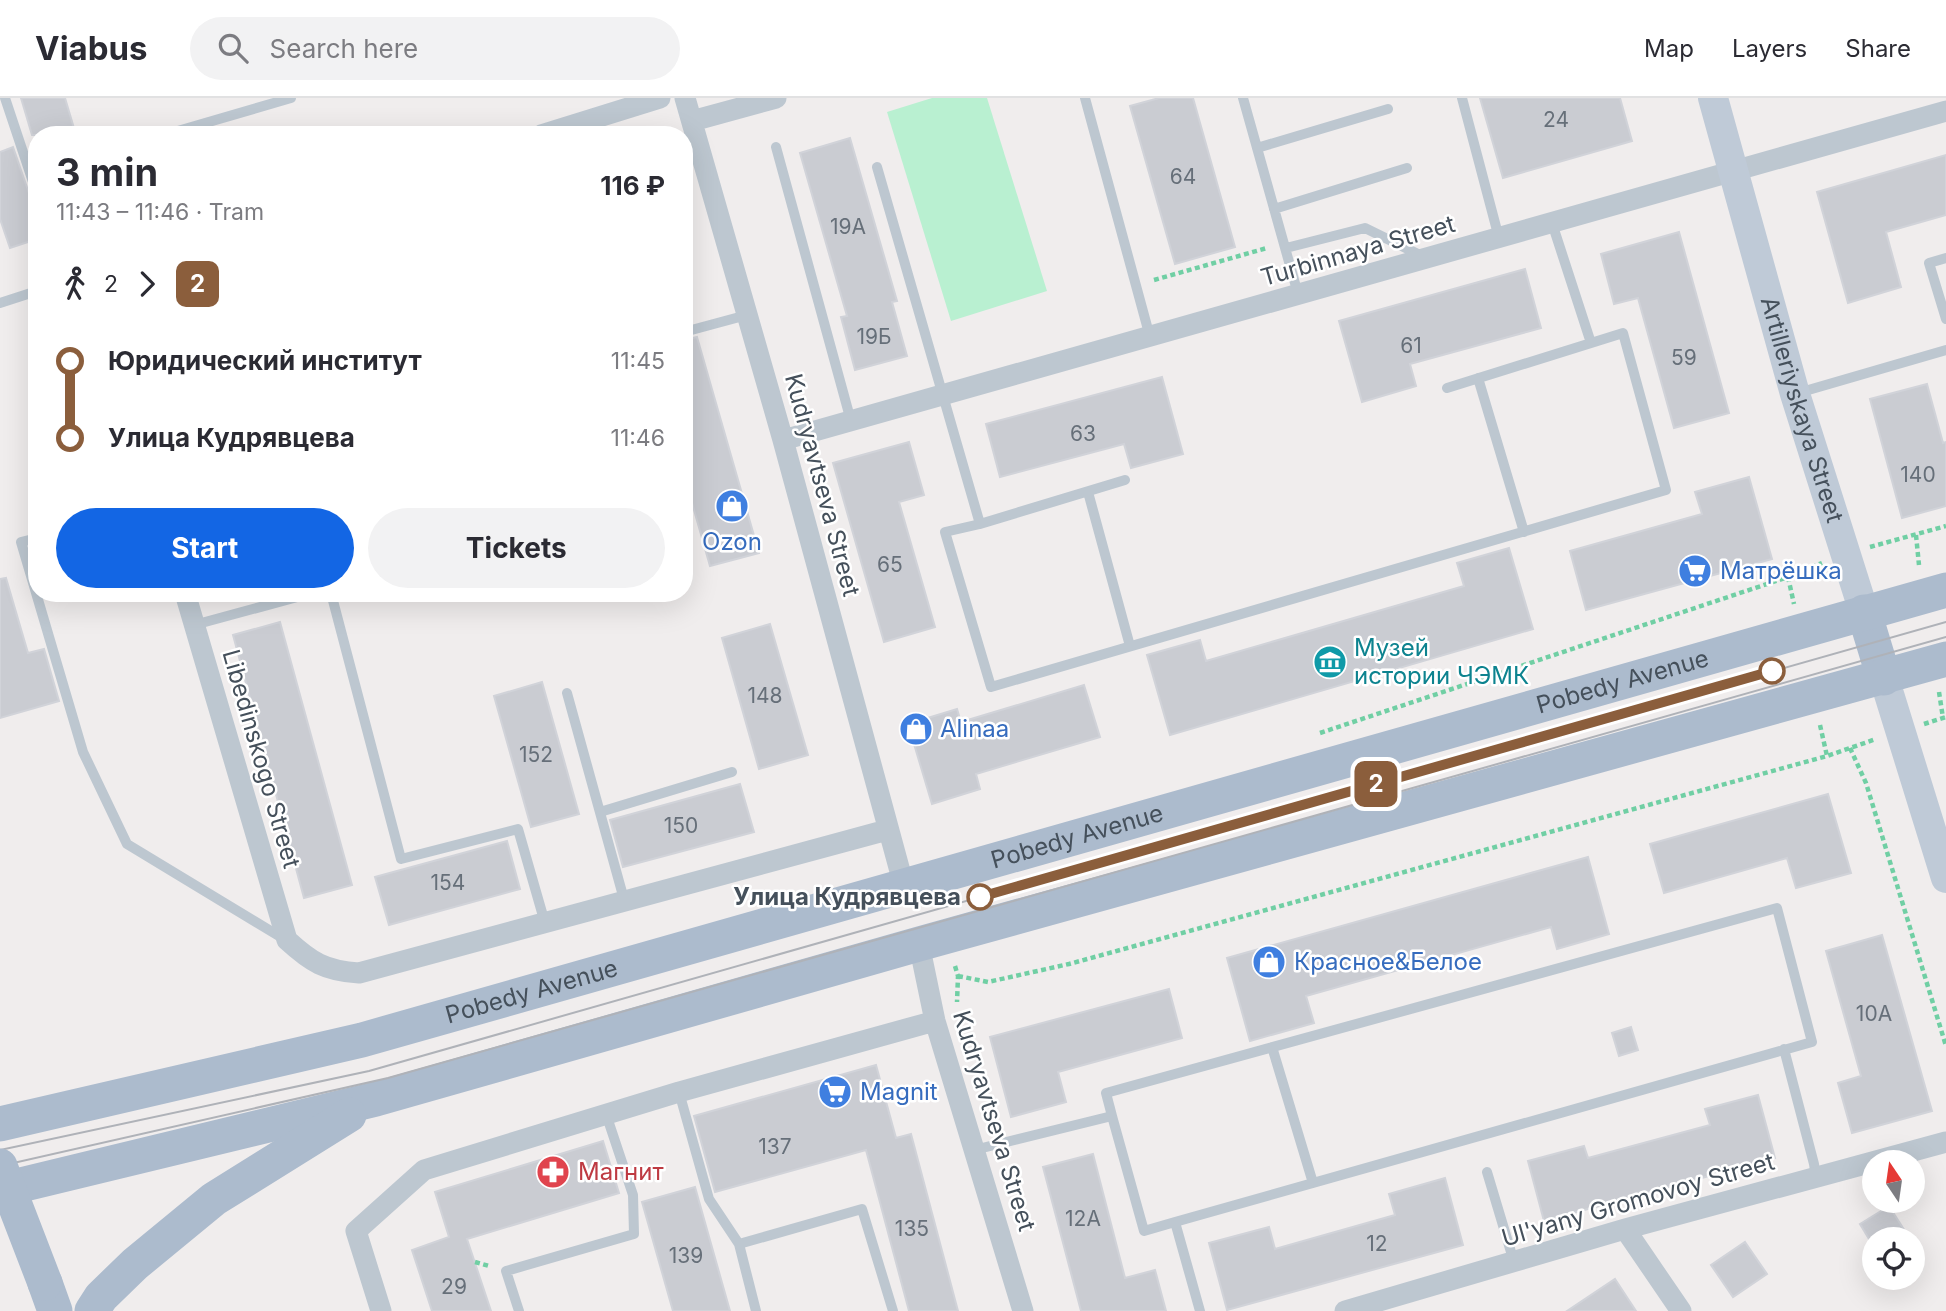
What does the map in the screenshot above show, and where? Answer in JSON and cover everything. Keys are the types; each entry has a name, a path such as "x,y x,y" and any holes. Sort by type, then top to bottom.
{"main road":[{"name":"Pobedy Avenue","path":"0,1124 362,1040 1946,590"},
{"name":"Artilleriyskaya Street","path":"1864,612 1884,678"},
{"path":"0,1190 376,1099 919,944 1946,659"},
{"path":"92,1311 101,1297 135,1264 214,1199 376,1099"},
{"path":"0,1166 50,1297"}],"street":[{"path":"570,126 660,98"},
{"name":"Kudryavtseva Street","path":"685,98 783,440 904,886"},
{"path":"692,121 776,98"},
{"name":"Artilleriyskaya Street","path":"1713,98 1795,394 1864,612"},
{"name":"Turbinnaya Street","path":"783,440 1946,111"},
{"name":"Libedinskogo Street","path":"187,602 287,940"},
{"name":"Artilleriyskaya Street","path":"1884,678 1946,878"},
{"path":"287,940 308,960 338,972 359,973 887,830"},
{"name":"Kudryavtseva Street","path":"919,944 935,1021 1023,1311"},
{"path":"381,1311 356,1231 424,1170 679,1092 935,1021"},
{"name":"Ul'yany Gromovoy Street","path":"1345,1311 1625,1229 1946,1142"},
{"path":"1625,1229 1681,1311"}],"lane":[{"path":"5,98 28,167"},
{"path":"195,126 291,98"},
{"path":"1085,98 1150,337"},
{"path":"1243,98 1298,294"},
{"path":"1462,98 1499,238"},
{"path":"1257,148 1388,109"},
{"path":"776,147 851,421"},
{"path":"877,167 980,524"},
{"path":"1274,209 1407,169"},
{"path":"1552,223 1591,343"},
{"path":"1285,246 1365,228 1426,258"},
{"path":"1946,258 1929,263 1946,319"},
{"path":"0,303 28,294"},
{"path":"693,330 747,315"},
{"path":"1125,481 945,532 991,687 1666,490 1623,333 1447,388"},
{"path":"1795,394 1946,350"},
{"path":"1478,378 1524,531"},
{"path":"1088,492 1130,646"},
{"path":"28,540 21,542 28,565"},
{"path":"39,602 83,752 127,844 287,940"},
{"path":"194,625 279,602"},
{"path":"333,602 401,859 518,829 545,923"},
{"path":"567,693 625,903"},
{"path":"600,812 732,772"},
{"path":"1777,908 1812,1042 1144,1231 1106,1093 1272,1047 1777,908"},
{"path":"1272,1047 1313,1184"},
{"path":"1784,1049 1816,1177"},
{"path":"679,1092 709,1199 739,1244 756,1311"},
{"path":"519,1311 506,1271 634,1234 633,1195 606,1114"},
{"path":"974,1150 1112,1116"},
{"path":"1487,1172 1514,1262"},
{"path":"739,1244 862,1209 893,1311"},
{"path":"1175,1222 1200,1311"}],"path":[{"path":"1136,285 1285,246"},
{"path":"958,976 988,982 1069,964 1850,748 1946,717"},
{"path":"1850,748 1866,783 1946,1046"}],"green space":[{"path":"932,98 987,98 1047,291 951,321 887,112"}],"building":[{"path":"21,98 65,98 73,126 29,126"},
{"path":"1159,98 1193,98 1235,247 1175,264 1130,106"},
{"path":"1480,98 1620,98 1632,141 1503,178"},
{"path":"850,138 897,301 892,302 907,356 855,370 841,317 847,316 800,153"},
{"path":"13,147 28,190 28,242 10,248 0,219 0,152"},
{"path":"1946,155 1946,215 1886,232 1901,287 1848,303 1817,192"},
{"path":"1679,232 1729,413 1674,428 1638,298 1614,304 1601,254"},
{"path":"1525,269 1541,328 1410,364 1416,386 1362,402 1339,321"},
{"path":"697,337 759,553 710,566 693,506 693,338"},
{"path":"1162,377 1183,454 1131,468 1124,444 1000,477 986,424"},
{"path":"1927,384 1943,443 1946,442 1946,506 1902,518 1870,399"},
{"path":"909,442 924,495 899,502 935,627 884,642 833,463"},
{"path":"1749,477 1772,559 1586,610 1570,551 1702,514 1695,492"},
{"path":"1509,548 1533,629 1170,735 1147,655 1200,640 1206,661 1464,586 1457,563"},
{"path":"6,578 28,653 44,649 59,701 0,718 0,579"},
{"path":"280,622 352,885 304,898 233,635"},
{"path":"770,624 808,755 759,769 722,638"},
{"path":"542,682 579,814 531,827 494,696"},
{"path":"1084,685 1100,737 976,774 980,789 932,804 908,724 957,709 961,722"},
{"path":"740,784 754,832 623,867 610,820"},
{"path":"1828,794 1851,873 1796,888 1787,858 1664,893 1650,844"},
{"path":"507,841 520,889 389,925 375,877"},
{"path":"1588,857 1609,934 1557,949 1551,927 1306,996 1314,1023 1250,1041 1227,958"},
{"path":"1882,935 1932,1111 1852,1133 1838,1083 1861,1076 1826,951"},
{"path":"1169,989 1182,1038 1058,1072 1066,1102 1011,1117 990,1037"},
{"path":"1631,1027 1638,1050 1619,1056 1612,1033"},
{"path":"876,1065 896,1138 911,1134 958,1311 909,1311 866,1150 715,1192 694,1116"},
{"path":"1758,1095 1775,1158 1544,1221 1528,1161 1584,1146 1588,1158 1710,1125 1705,1109"},
{"path":"603,1141 619,1193 467,1239 491,1311 432,1311 412,1250 449,1237 435,1192"},
{"path":"1093,1154 1125,1278 1155,1270 1166,1311 1081,1311 1043,1167"},
{"path":"1445,1178 1463,1245 1227,1310 1209,1243 1269,1227 1275,1249 1395,1215 1389,1194"},
{"path":"695,1187 730,1311 673,1311 642,1202"},
{"path":"1878,1213 1893,1213 1902,1227 1862,1227 1860,1224"},
{"path":"1745,1242 1767,1274 1733,1297 1711,1265"},
{"path":"1615,1279 1636,1311 1567,1311"}],"tram line":[{"path":"0,1150 369,1071 1946,622"},
{"path":"0,1166 388,1078 1946,637"},
{"name":"2","path":"980,897 1772,671"}],"place":[{"name":"Ozon","path":"732,506"},
{"name":"Матрёшка","path":"1695,571"},
{"name":"Музей истории ЧЭМК","path":"1330,662"},
{"name":"Alinaa","path":"916,729"},
{"name":"Улица Кудрявцева","path":"980,897"},
{"name":"Красное&Белое","path":"1269,962"},
{"name":"Magnit","path":"835,1092"},
{"name":"Магнит","path":"553,1172"}]}
